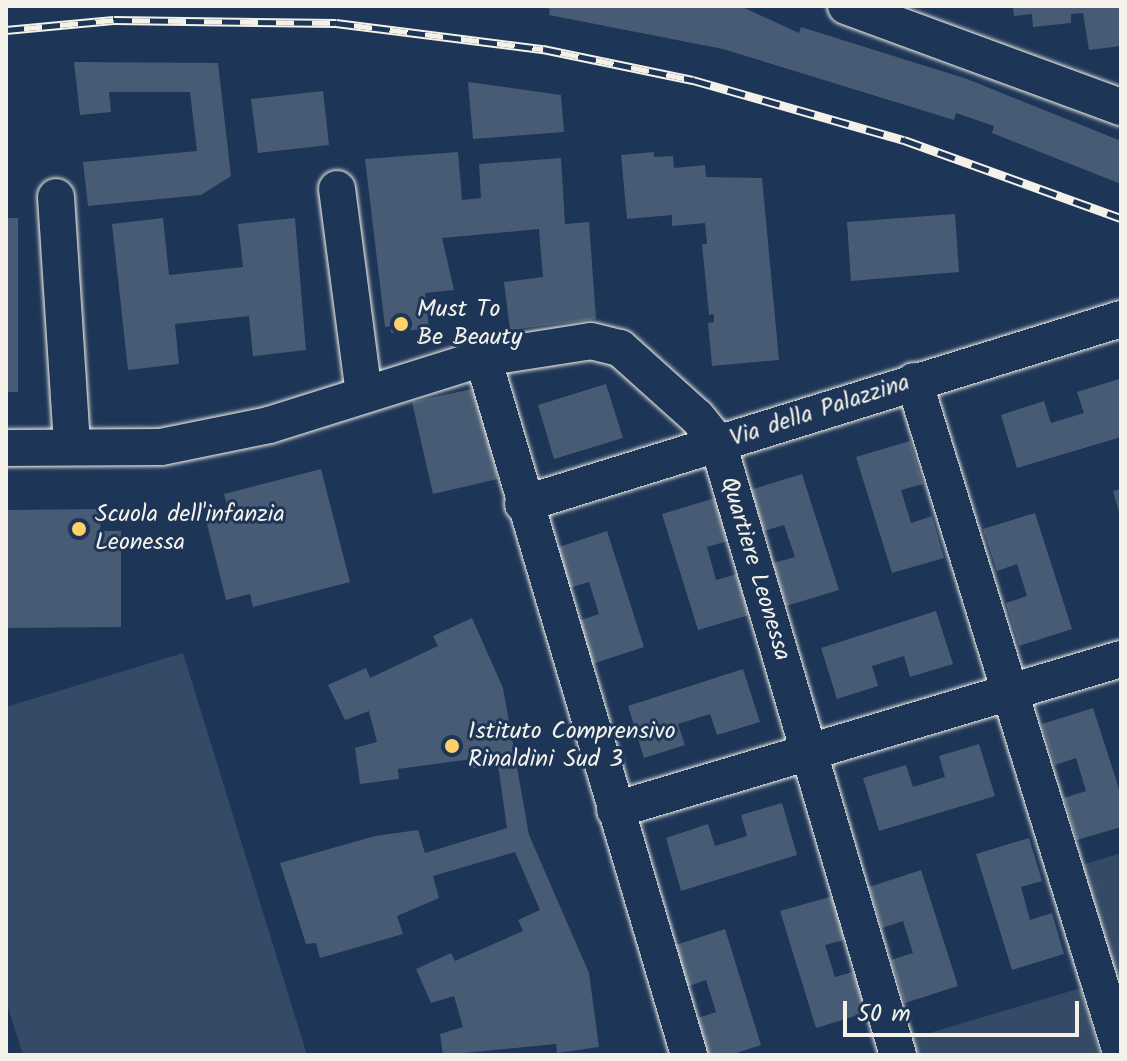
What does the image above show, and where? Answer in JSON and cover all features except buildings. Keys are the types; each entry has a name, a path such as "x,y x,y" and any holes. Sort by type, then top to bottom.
{"street":[{"path":"846,6 1121,107"},
{"path":"337,189 364,394"},
{"path":"56,197 72,446"},
{"name":"Via della Palazzina","path":"6,448 161,447 269,425 483,358 591,341 620,348 697,417 718,443 1121,319"},
{"path":"483,358 523,504 689,1055"},
{"path":"914,381 1121,1052"},
{"path":"523,504 718,443"},
{"name":"Quartiere Leonessa","path":"718,443 898,1055"},
{"path":"615,810 1121,659"}],"shaded area":[{"path":"183,653 307,1055 23,1055 6,1001 6,707"},
{"path":"1121,853 1121,1002 1079,866"},
{"path":"1081,988 1100,1055 914,1055 909,1039"}],"railway":[{"path":"6,30 114,20 336,23 543,49 693,80 904,140 1121,218"}],"place":[{"name":"Must To Be Beauty","path":"401,324"},
{"name":"Scuola dell'infanzia Leonessa","path":"79,529"},
{"name":"Istituto Comprensivo Rinaldini Sud 3","path":"452,746"}]}
